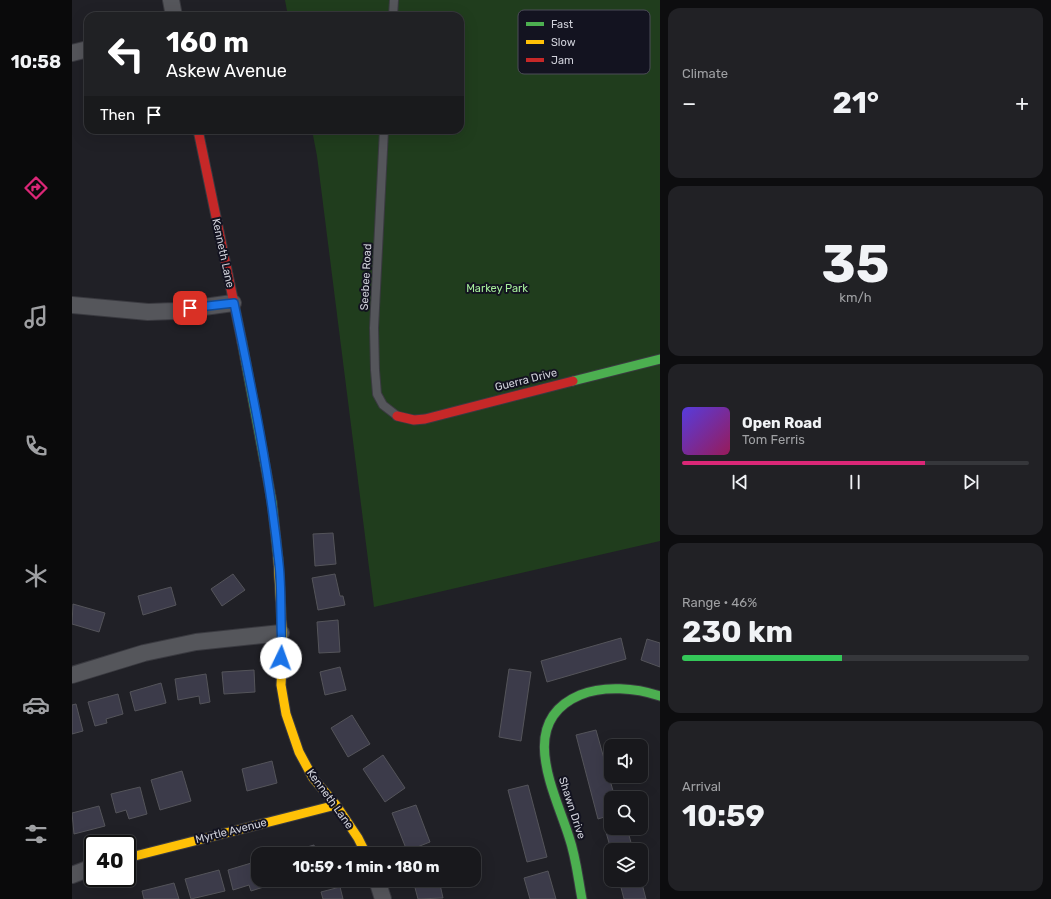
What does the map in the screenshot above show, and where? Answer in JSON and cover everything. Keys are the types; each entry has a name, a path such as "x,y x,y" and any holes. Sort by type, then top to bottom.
{"street":[{"path":"171,0 173,12"},
{"path":"72,53 84,50"},
{"name":"Kenneth Lane","path":"199,134 254,402 272,502 279,566 281,685 289,726 298,752 313,778 336,805 362,847"},
{"path":"72,305 148,312 175,311 234,303"},
{"name":"Guerra Drive","path":"397,416 414,420 425,419 660,359"},
{"path":"72,675 144,653 196,642 281,633"},
{"name":"Shawn Drive","path":"582,899 570,840 545,765 543,753 544,739 548,725 555,712 566,702 580,694 595,690 633,691 660,696"},
{"name":"Myrtle Avenue","path":"136,856 336,805"},
{"path":"72,875 84,870"},
{"path":"379,887 383,899"}],"lane":[{"path":"393,12 394,0"},
{"name":"Seebee Road","path":"384,134 374,328 375,370 377,394 383,404 397,416"}],"green space":[{"name":"Markey Park","path":"285,0 660,0 660,541 374,607 317,156 313,134 464,134 464,12 287,12"}],"building":[{"path":"333,533 336,564 315,566 313,534"},
{"path":"233,574 245,590 222,606 211,589"},
{"path":"335,574 340,596 343,596 345,605 318,610 312,578"},
{"path":"171,587 176,605 143,615 138,596"},
{"path":"73,604 105,613 99,632 72,624"},
{"path":"338,620 340,652 319,653 317,622"},
{"path":"621,638 626,659 547,682 541,661"},
{"path":"647,639 660,643 660,667 641,660"},
{"path":"340,667 346,690 325,695 320,672"},
{"path":"509,669 531,672 521,741 499,737"},
{"path":"254,670 255,692 224,694 222,672"},
{"path":"206,674 210,702 200,704 199,696 178,700 175,679"},
{"path":"161,683 166,703 135,711 130,692"},
{"path":"118,694 123,714 106,719 107,723 95,726 88,702"},
{"path":"76,704 83,731 72,734 72,705"},
{"path":"352,715 370,744 348,757 331,728"},
{"path":"596,730 604,759 604,783 611,783 613,791 604,791 604,817 598,819 576,735"},
{"path":"383,755 405,788 385,802 363,769"},
{"path":"272,761 277,783 247,791 242,769"},
{"path":"182,771 191,801 160,810 151,780"},
{"path":"528,785 547,857 527,862 508,790"},
{"path":"140,787 147,814 129,819 126,810 116,813 111,794"},
{"path":"416,805 430,842 417,847 405,847 392,813"},
{"path":"99,806 105,826 74,834 72,813"},
{"path":"607,835 629,835 631,843 609,843"},
{"path":"251,863 251,887 264,887 251,891 249,885 233,890 228,870"},
{"path":"219,870 225,891 191,899 185,879"},
{"path":"548,871 556,899 530,899 524,878"},
{"path":"174,883 179,899 144,899 142,891"},
{"path":"340,887 343,899 323,899 321,892"},
{"path":"415,887 441,887 443,898 418,899"},
{"path":"621,887 643,887 646,899 624,899"}],"traffic: fast":[{"path":"242,342 272,502 278,558"},
{"path":"573,381 660,359"},
{"path":"582,899 573,852 549,779 545,759 545,740 549,722 561,707 580,695 589,692 620,689 641,691 660,696"}],"traffic: slow":[{"path":"278,558 283,646 281,685 286,714 299,752 313,778 336,805 362,847"},
{"path":"136,856 336,805"}],"traffic: jam":[{"path":"199,134 242,342"},
{"path":"397,416 414,420 425,419 573,381"}],"route":[{"path":"190,308 234,303 272,502 279,566 282,646 281,658"}]}
